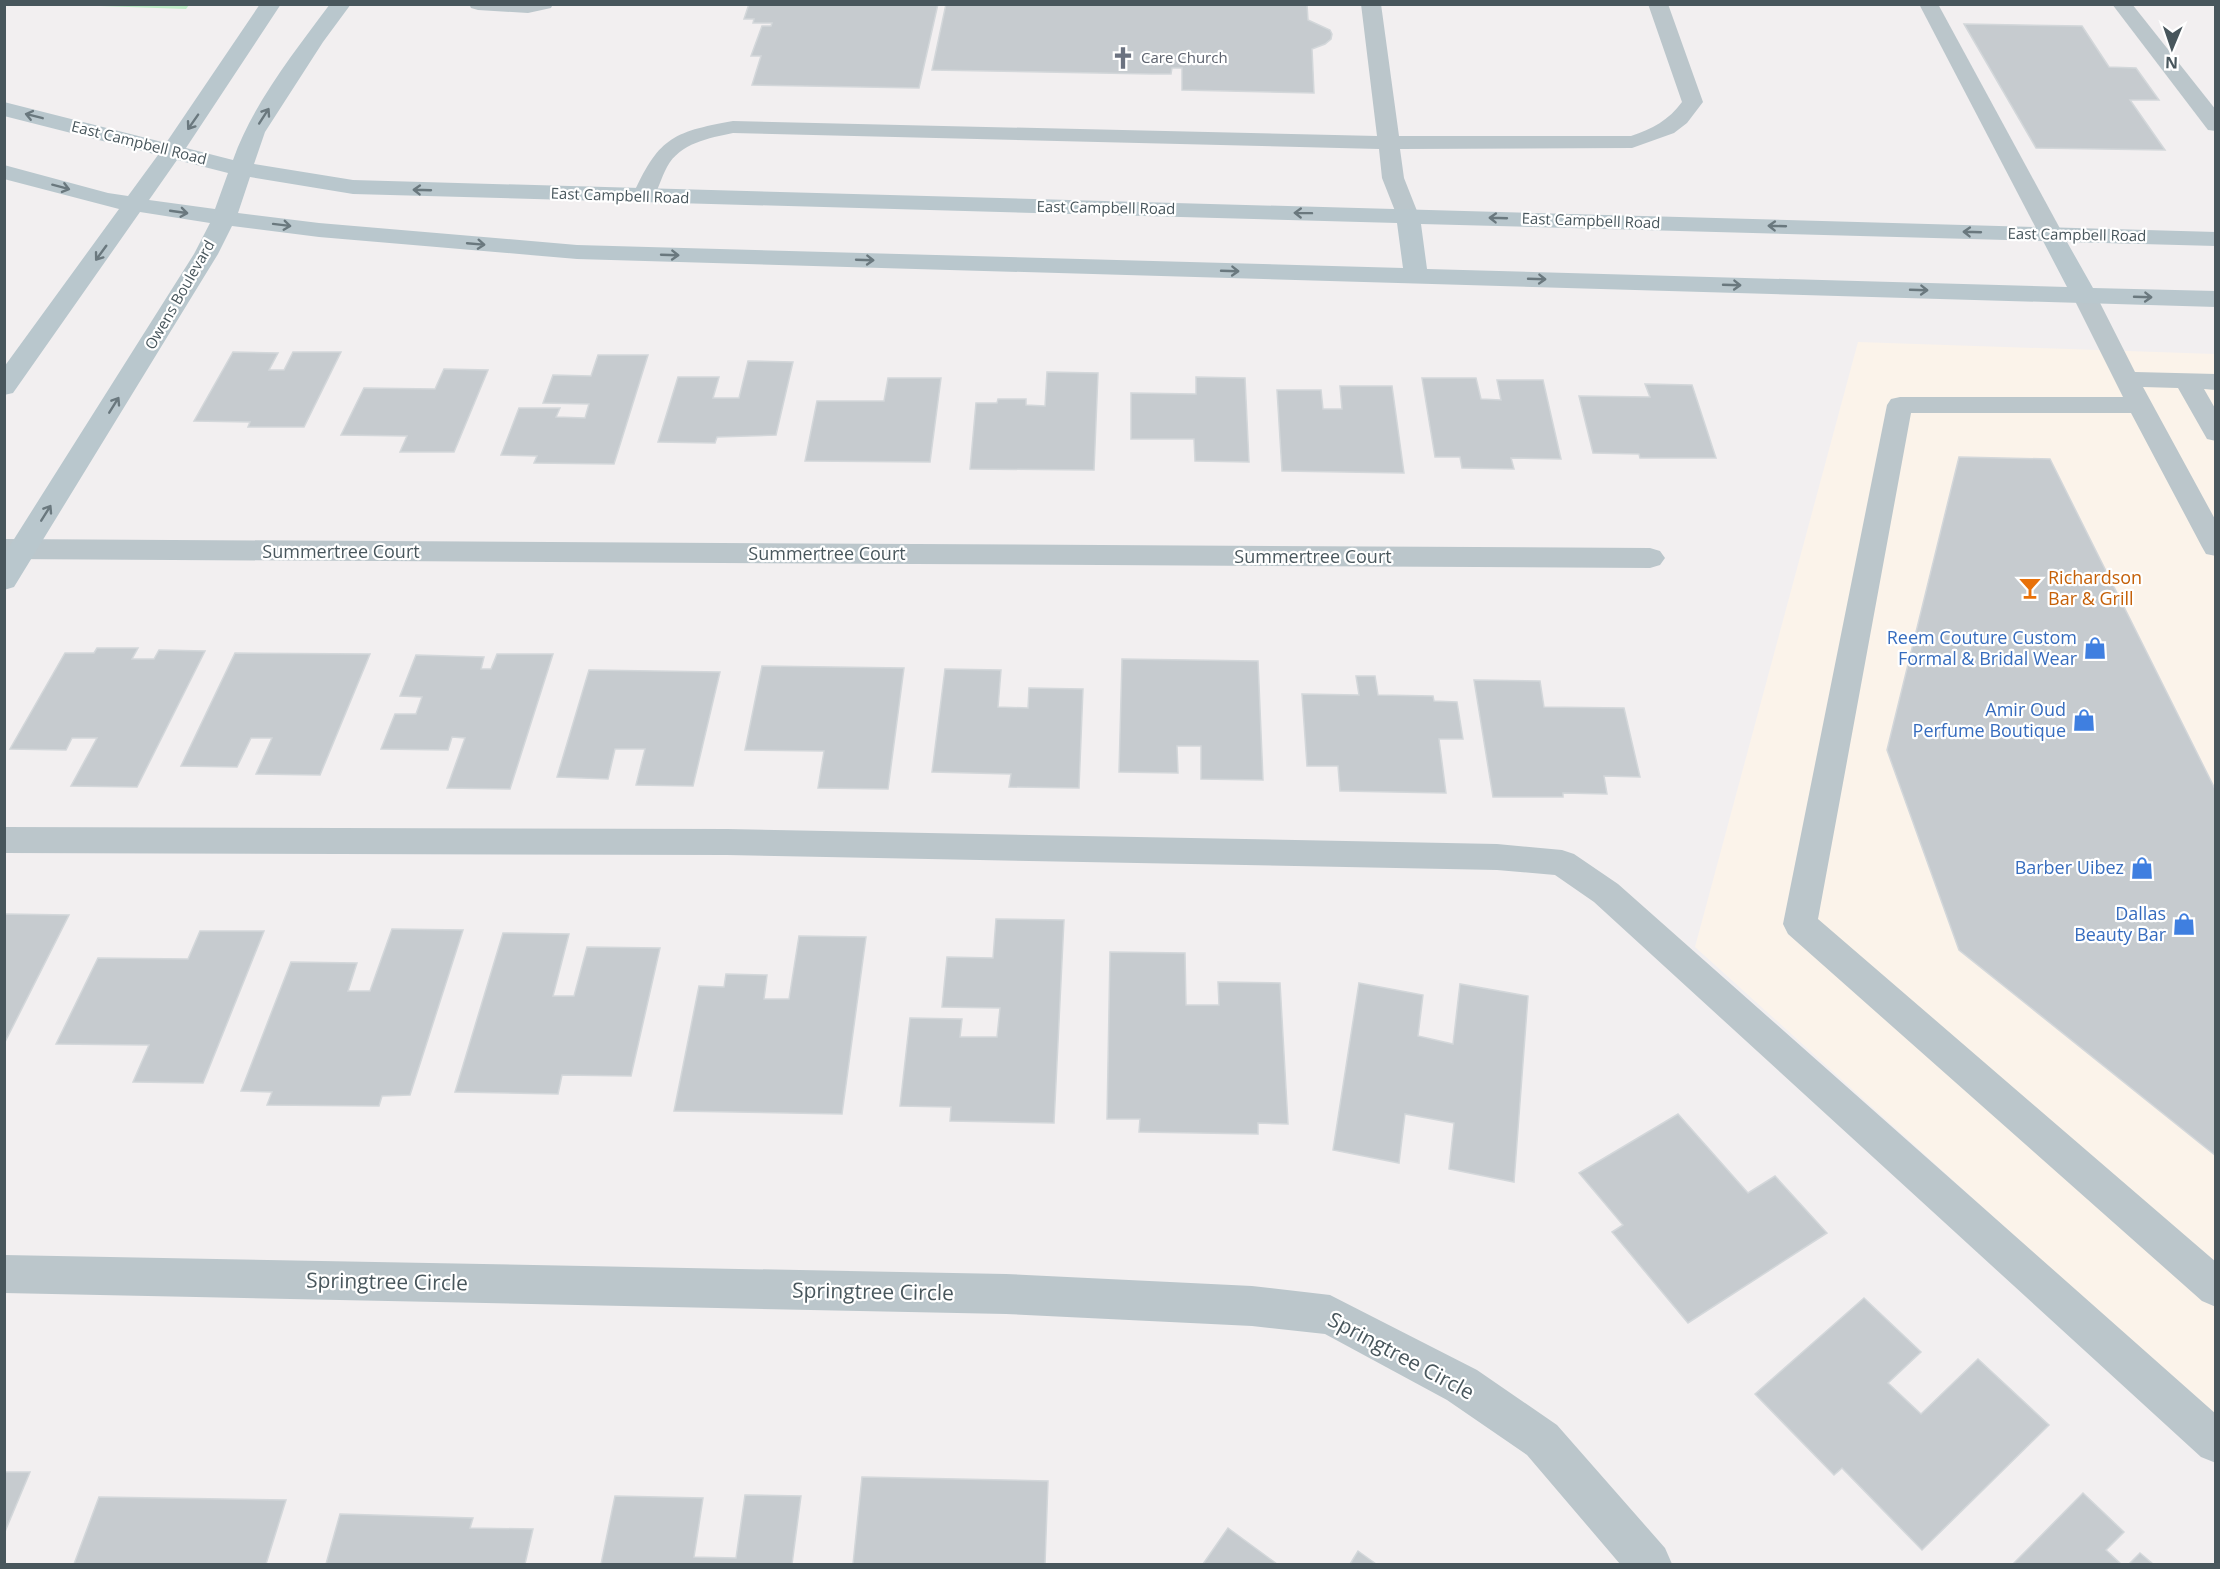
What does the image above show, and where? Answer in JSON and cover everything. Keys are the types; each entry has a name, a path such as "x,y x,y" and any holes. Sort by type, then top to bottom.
{"main road":[{"path":"4,387 172,151 271,4"},
{"name":"Owens Boulevard","path":"4,580 14,549 177,302 206,254 224,218 254,132 314,40 341,4"},
{"name":"East Campbell Road","path":"4,109 240,168 353,187 643,197 2216,239"},
{"path":"4,172 134,205 224,218 319,230 577,252 2216,299"},
{"path":"1408,216 1416,276"},
{"path":"2051,234 2084,295"}],"street":[{"name":"Summertree Court","path":"14,549 1650,558"},
{"name":"Springtree Circle","path":"4,1274 1006,1294 1252,1306 1330,1315 1462,1386 1542,1440 1649,1564"}],"lane":[{"path":"478,4 528,7 544,4"},
{"path":"1371,4 1393,178 1408,216"},
{"path":"643,197 659,161 677,143 704,132 733,127 1389,143 1632,142 1660,134 1682,119 1693,102 1658,4"},
{"path":"1928,4 2051,234"},
{"path":"2121,4 2216,125"},
{"path":"2084,295 2216,547"},
{"path":"2187,381 2216,433"},
{"path":"2216,382 2187,381 2134,392 1900,405 1800,924 2216,1288"},
{"path":"4,840 727,842 1497,856 1562,863 1606,893 2216,1442"}],"shaded area":[{"path":"1858,342 2215,354 2215,1417 1695,947"}],"green space":[{"path":"43,4 189,4 189,5 186,9"}],"building":[{"path":"749,4 938,4 919,88 752,85 761,56 751,56 762,26 771,26 772,23 753,23 754,19 744,19"},
{"name":"Care Church","path":"946,4 1307,4 1308,20 1330,30 1332,34 1331,39 1325,44 1312,49 1314,93 1182,90 1182,68 1172,68 1171,74 932,70"},
{"path":"1964,24 2082,26 2109,67 2136,68 2159,100 2130,100 2165,150 2036,148"},
{"path":"233,352 278,353 269,370 284,370 293,352 341,352 304,427 248,427 250,422 194,421"},
{"path":"598,355 648,355 614,464 534,463 537,456 501,455 519,408 560,408 556,417 585,418 589,404 543,403 553,375 591,376"},
{"path":"748,361 793,362 776,435 717,437 715,443 658,442 678,377 719,377 713,398 739,398"},
{"path":"444,369 488,370 454,452 400,452 407,436 341,435 364,388 435,389"},
{"path":"1047,372 1098,373 1094,470 970,469 976,403 997,403 998,399 1026,399 1026,405 1045,406"},
{"path":"1196,377 1245,378 1249,462 1195,461 1194,439 1131,439 1131,393 1196,394"},
{"path":"888,378 941,378 930,462 805,461 817,401 884,401"},
{"path":"1422,378 1476,378 1481,399 1501,400 1497,380 1543,380 1561,459 1511,458 1514,469 1462,468 1460,457 1435,457"},
{"path":"1645,384 1692,385 1716,458 1640,458 1639,454 1593,453 1579,396 1650,397"},
{"path":"1340,386 1392,386 1404,473 1282,471 1277,390 1321,390 1323,409 1342,409"},
{"path":"1959,457 2050,459 2216,791 2216,1156 1959,950 1887,750"},
{"path":"97,648 138,648 132,659 154,659 159,650 205,651 137,787 71,786 97,738 72,738 66,750 10,749 65,653 94,653"},
{"path":"235,653 370,654 320,775 256,774 272,738 251,738 237,767 181,766"},
{"path":"497,654 553,654 510,789 447,788 465,738 452,737 448,750 381,749 395,714 416,714 422,697 400,696 416,655 484,657 481,669 491,669"},
{"path":"1122,659 1258,661 1263,780 1201,779 1201,746 1177,746 1178,773 1119,772"},
{"path":"762,666 904,668 888,789 818,788 824,751 745,750"},
{"path":"945,669 1001,670 998,707 1028,708 1029,688 1083,689 1079,788 1009,787 1011,774 932,772"},
{"path":"589,670 720,672 693,786 636,785 645,749 615,749 608,779 557,777"},
{"path":"1356,676 1375,676 1378,695 1433,696 1434,701 1457,702 1463,739 1439,739 1446,793 1340,791 1338,766 1307,766 1302,694 1359,695"},
{"path":"1474,680 1540,681 1544,707 1624,708 1640,777 1604,776 1607,794 1563,793 1563,797 1493,797"},
{"path":"4,914 69,915 4,1044"},
{"path":"996,919 1064,920 1054,1123 950,1121 951,1107 900,1106 910,1018 962,1019 960,1037 997,1037 1000,1008 942,1007 947,957 993,958"},
{"path":"392,929 463,930 410,1095 382,1096 379,1106 267,1105 272,1092 241,1091 291,962 357,963 348,991 370,991"},
{"path":"200,931 264,931 203,1083 133,1082 149,1045 56,1044 98,958 188,959"},
{"path":"503,933 569,934 553,996 574,996 587,947 660,948 631,1076 562,1075 558,1094 455,1092"},
{"path":"799,936 866,937 842,1114 674,1111 699,986 724,987 726,974 767,975 764,999 789,999"},
{"path":"1110,952 1185,953 1186,1005 1219,1005 1218,982 1280,983 1288,1124 1258,1123 1258,1134 1139,1132 1140,1119 1107,1119"},
{"path":"1359,983 1423,995 1418,1036 1453,1044 1460,984 1528,996 1514,1182 1449,1169 1454,1123 1405,1114 1399,1163 1333,1150"},
{"path":"1678,1114 1748,1193 1775,1176 1827,1233 1688,1323 1612,1232 1623,1225 1579,1173"},
{"path":"1864,1298 1921,1352 1888,1383 1921,1414 1978,1359 2049,1425 1922,1550 1842,1468 1834,1475 1755,1394"},
{"path":"4,1472 30,1472 4,1534"},
{"path":"862,1477 1048,1481 1045,1564 853,1564"},
{"path":"2083,1493 2124,1532 2106,1550 2121,1564 2013,1564"},
{"path":"745,1495 801,1496 792,1564 601,1564 615,1496 703,1498 694,1557 736,1558"},
{"path":"99,1497 286,1500 266,1564 74,1564"},
{"path":"340,1514 473,1518 470,1528 533,1529 525,1564 326,1564"},
{"path":"1228,1528 1277,1564 1203,1564"},
{"path":"1358,1551 1376,1564 1350,1564"},
{"path":"2140,1553 2153,1564 2129,1564"}],"place":[{"name":"Care Church","path":"1123,58"},
{"name":"Richardson Bar & Grill","path":"2030,588"},
{"name":"Reem Couture Custom Formal & Bridal Wear","path":"2095,648"},
{"name":"Amir Oud Perfume Boutique","path":"2084,720"},
{"name":"Barber Uibez","path":"2142,868"},
{"name":"Dallas Beauty Bar","path":"2184,924"}]}
